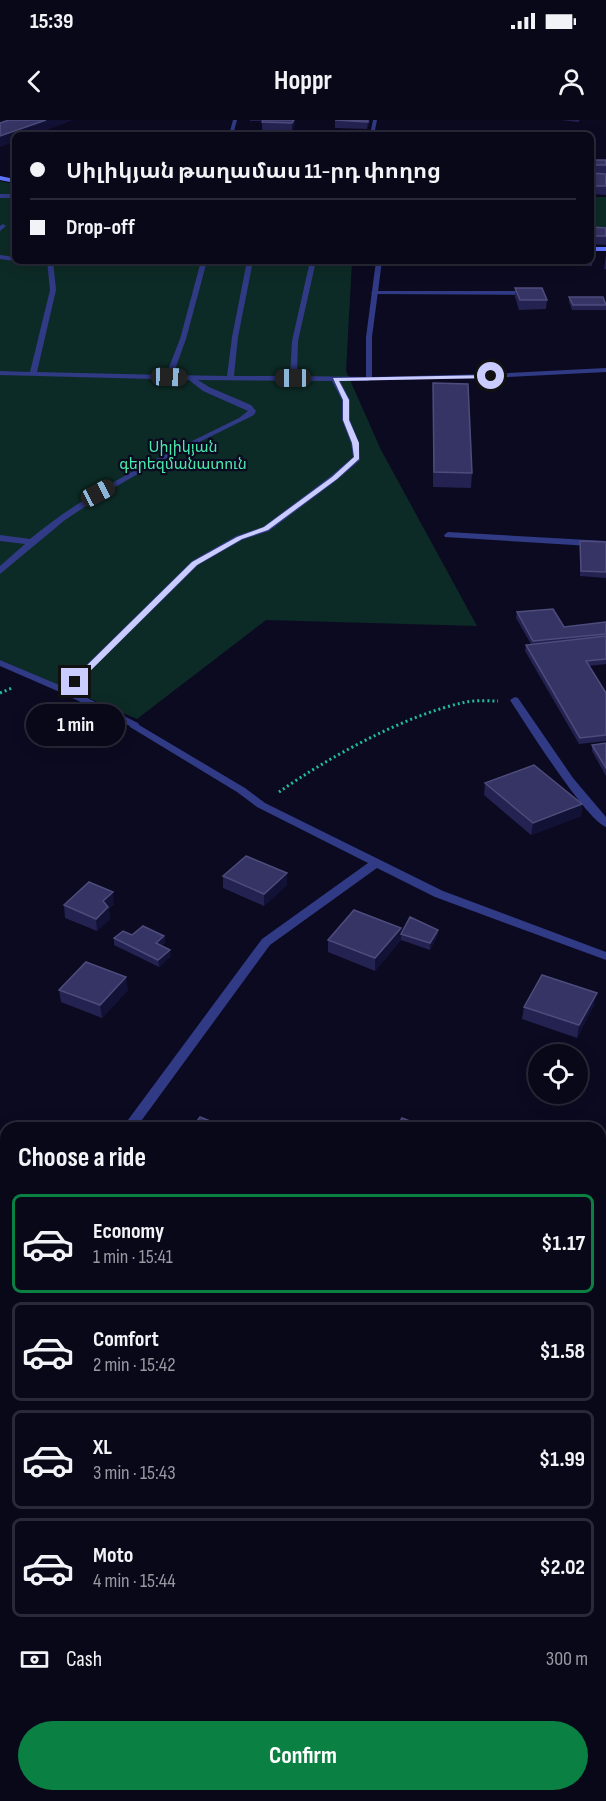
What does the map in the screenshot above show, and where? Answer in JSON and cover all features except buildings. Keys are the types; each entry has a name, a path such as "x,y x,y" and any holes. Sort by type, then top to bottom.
{"street":[{"path":"33,374 53,290 50,264"},
{"path":"169,377 183,339 203,264"},
{"path":"230,378 235,337 249,264"},
{"path":"293,378 295,341 312,264"},
{"path":"368,379 369,337 379,264"},
{"path":"374,293 443,295 538,293"},
{"path":"0,373 191,378 368,379 606,370"},
{"path":"0,571 30,542 98,493 177,450 250,415 252,411 248,407 206,389 191,378"},
{"path":"65,691 195,563 239,538 266,529 357,458 356,443 346,420 346,400 335,379"},
{"path":"448,535 606,544"},
{"path":"0,538 30,542"},
{"path":"0,663 65,691 134,725 241,790 261,805 440,894 606,956"},
{"path":"514,700 550,754 591,809 606,824"},
{"path":"133,1122 266,942 376,863"}],"path":[{"path":"261,805 319,764 416,718 467,702 514,700"}],"green space":[{"name":"Սիլիկյան գերեզմանատուն","path":"0,181 12,183 12,264 352,264 346,371 381,450 477,626 266,620 137,719 0,660"},
{"path":"594,197 606,197 606,229 594,228"}],"route":[{"path":"75,682 195,563 239,538 266,529 357,458 356,443 346,420 346,400 335,379 491,376"}]}
